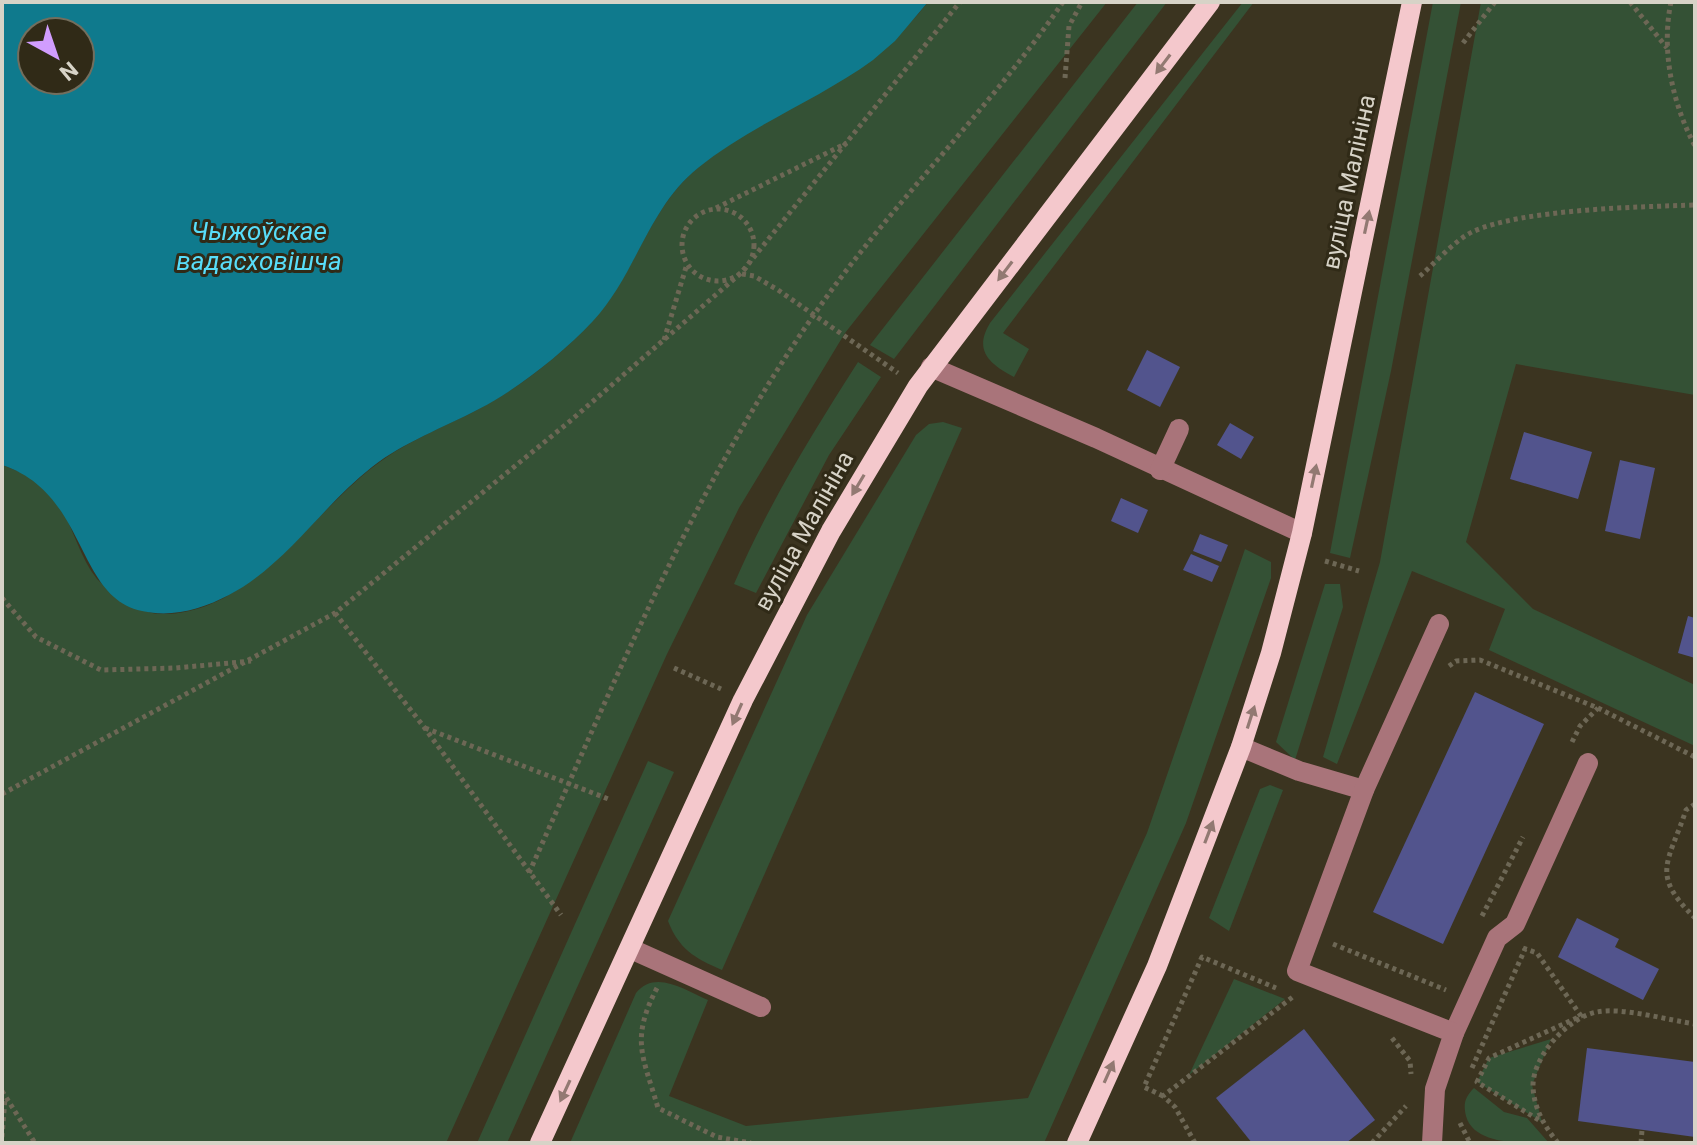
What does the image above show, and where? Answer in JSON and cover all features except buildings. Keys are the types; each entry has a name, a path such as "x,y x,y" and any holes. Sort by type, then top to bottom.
{"main road":[{"name":"вуліца Малініна","path":"540,1143 743,700 831,531 931,367 1210,2"},
{"name":"вуліца Малініна","path":"1077,1143 1157,966 1241,747 1271,653 1302,533 1412,2"}],"lane":[{"path":"931,367 1096,438 1302,533"},
{"path":"1160,470 1179,429"},
{"path":"1439,624 1364,790 1297,971 1454,1033"},
{"path":"1241,747 1299,771 1364,790"},
{"path":"1432,1143 1435,1089 1454,1033 1497,938 1515,924 1588,763"},
{"path":"631,949 761,1007"}],"path":[{"path":"2,794 254,660 335,613 664,341 741,273 960,2"},
{"path":"529,873 694,514 761,395 813,316 1063,2"},
{"path":"1065,78 1069,26 1082,2"},
{"path":"1463,43 1495,2"},
{"path":"1630,2 1669,49"},
{"path":"1671,2 1669,49 1674,98 1695,146"},
{"path":"715,209 737,214 752,231 754,253 741,273 730,280 706,280 687,264 682,253 686,229 693,218 849,142"},
{"path":"1420,276 1471,233 1524,219 1630,207 1695,205"},
{"path":"664,341 687,264"},
{"path":"741,273 754,276 778,290 851,343"},
{"path":"1325,561 1359,571"},
{"path":"2,598 36,637 101,670 176,668 254,660"},
{"path":"335,613 424,727 561,915"},
{"path":"1440,672 1456,661 1480,660 1598,708 1695,757"},
{"path":"674,668 743,700"},
{"path":"1566,754 1580,726 1598,708"},
{"path":"424,727 611,800"},
{"path":"1695,804 1686,810 1665,873 1672,895 1695,918"},
{"path":"1531,822 1474,932 1537,953 1581,1016"},
{"path":"1323,940 1453,993"},
{"path":"1470,1072 1525,949"},
{"path":"1195,1143 1175,1107 1163,1096 1144,1087 1202,957 1309,1001"},
{"path":"669,965 645,1011 638,1040 658,1108 717,1137 751,1143"},
{"path":"1163,1096 1295,995"},
{"path":"1558,1143 1542,1122 1477,1082 1489,1058 1581,1016 1601,1011 1695,1024"},
{"path":"1542,1122 1532,1085 1549,1043 1581,1016"},
{"path":"1379,1032 1393,1039 1410,1061 1412,1076"},
{"path":"2,1137 4,1094"},
{"path":"4,1094 35,1143"},
{"path":"1372,1143 1402,1114 1408,1102"},
{"path":"1459,1117 1470,1143"},
{"path":"1641,1143 1642,1130"}],"green space":[{"path":"928,2 1107,2 845,333 739,508 667,654 446,1143 2,1143 2,465 30,477 45,488 68,521 83,557 97,579 136,607 160,614 194,610 225,597 281,555 358,479 384,459 493,401 554,357 582,332 609,301 667,201 682,183 728,146 847,75 902,31"},
{"path":"1138,2 1167,2 894,359 870,345"},
{"path":"1243,2 1254,2 1003,333 1029,349 1014,377 1005,372 991,362 984,349 983,341 990,323"},
{"path":"1433,2 1461,2 1391,371 1350,558 1330,553"},
{"path":"1481,2 1695,2 1695,395 1516,364 1466,542 1533,609 1695,685 1695,746 1489,650 1505,609 1412,571 1337,764 1323,757 1380,562"},
{"path":"858,362 881,377 829,455 756,593 734,584 776,498"},
{"path":"943,422 962,428 722,970 689,952 677,939 668,921 807,615 916,435 929,424"},
{"path":"1245,549 1271,562 1271,578 1186,823 1044,1143 570,1143 636,993 644,986 661,982 708,1000 669,1096 746,1126 1028,1098 1147,833"},
{"path":"1325,584 1340,584 1343,607 1295,760 1276,742"},
{"path":"648,761 674,772 507,1143 477,1143"},
{"path":"1270,785 1283,790 1229,931 1209,918 1260,789"},
{"path":"1234,979 1285,999 1189,1075"},
{"path":"1551,1039 1532,1085 1542,1122 1477,1082 1489,1058"},
{"path":"1474,1088 1504,1112 1527,1118 1549,1143 1500,1140 1478,1132 1466,1116 1465,1108"}],"water":[{"name":"Чыжоўскае вадасховішча","path":"2,2 928,2 895,41 873,60 718,153 681,184 654,222 608,303 581,334 553,358 494,401 384,458 354,482 268,568 229,595 176,613 142,611 120,602 104,586 51,498 30,479 2,465"}]}
